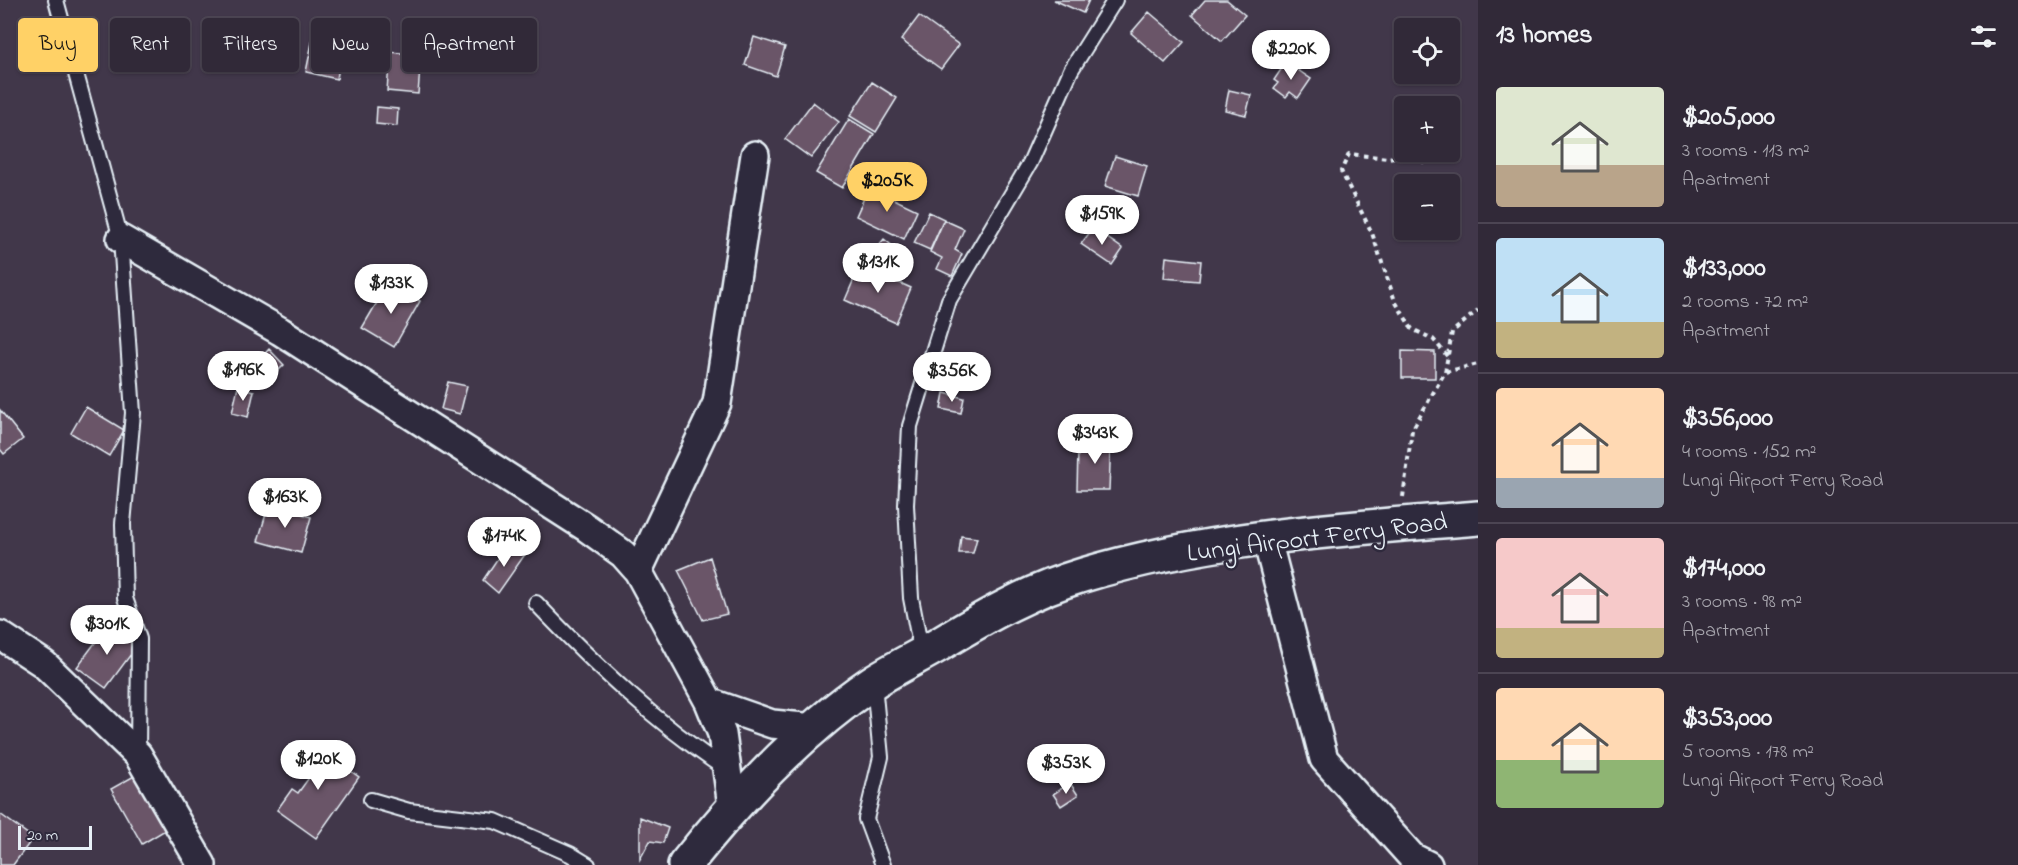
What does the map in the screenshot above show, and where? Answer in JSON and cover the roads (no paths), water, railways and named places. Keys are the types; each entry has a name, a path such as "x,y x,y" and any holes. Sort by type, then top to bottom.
{"main road":[{"name":"Lungi Airport Ferry Road","path":"685,865 732,806 814,728 873,682 999,609 1081,575 1166,553 1266,536 1478,518"}],"street":[{"path":"638,571 717,403 755,155"},
{"path":"121,239 166,263 290,338 587,528 623,554 638,571 709,702 722,734 732,806"},
{"path":"1266,536 1324,759 1412,857 1428,865"},
{"path":"0,636 44,664 138,756 202,865"},
{"path":"709,702 772,724 814,728"}],"lane":[{"path":"56,0 121,239 133,413 123,524 125,598 139,639 138,756"},
{"path":"922,655 911,598 906,506 910,426 949,300 1030,163 1071,70 1115,0"},
{"path":"536,603 584,654 679,738 727,770"},
{"path":"873,682 881,757 866,819 883,865"},
{"path":"371,800 409,811 495,821 570,854 588,865"}]}
